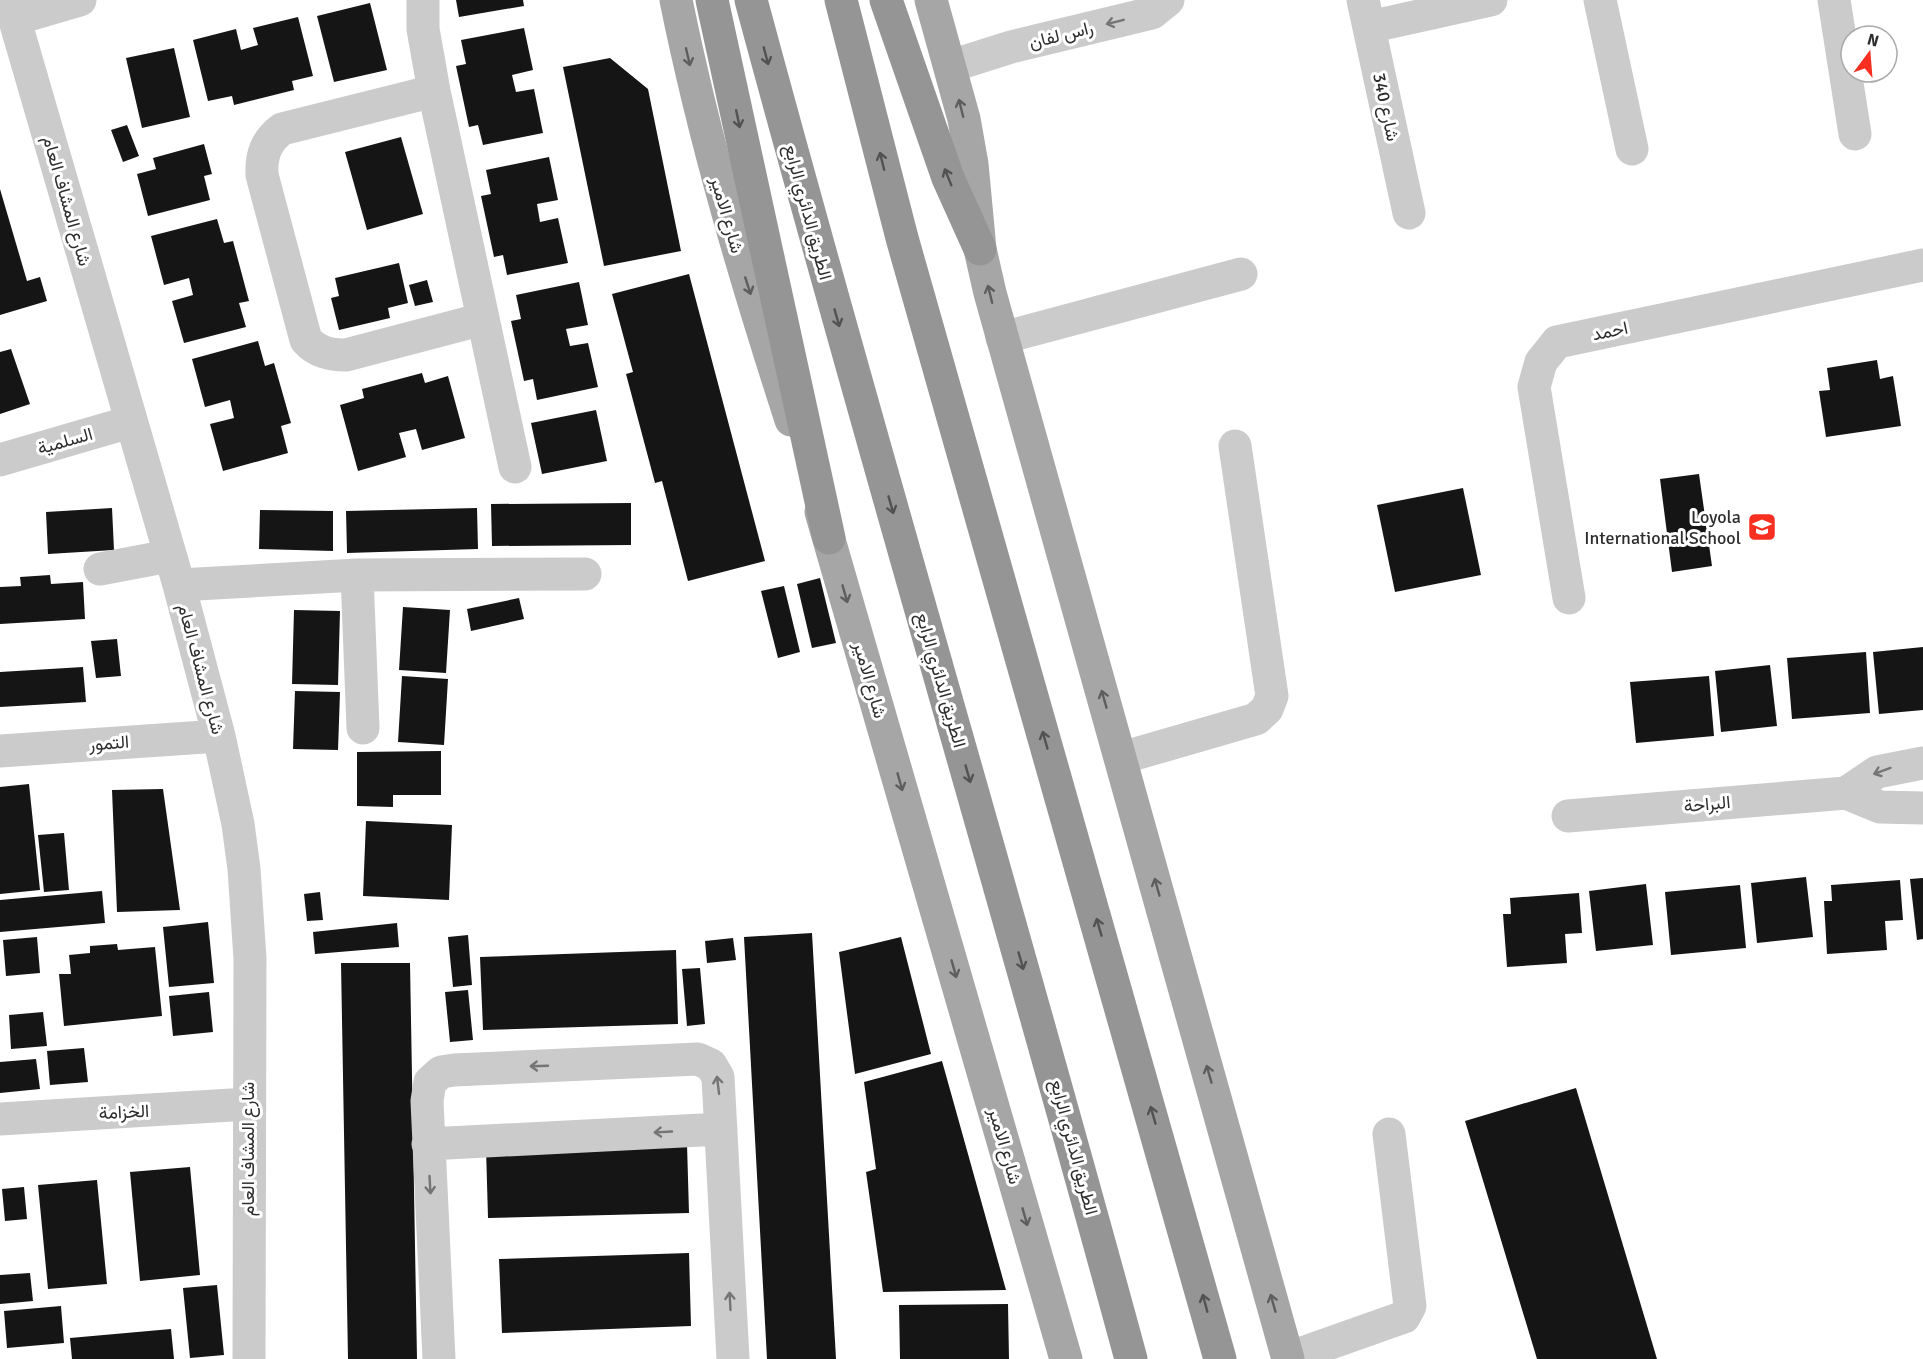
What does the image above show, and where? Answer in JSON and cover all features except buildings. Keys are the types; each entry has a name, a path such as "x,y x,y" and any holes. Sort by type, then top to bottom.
{"highway":[{"path":"712,0 829,538"},
{"name":"الطريق الدائري الرابع","path":"751,0 816,242 1058,1091 1131,1359"},
{"path":"841,0 905,250 1220,1359"},
{"path":"886,0 948,178 980,249"}],"main road":[{"name":"شارع الامير","path":"676,0 715,172 738,257 829,538 1066,1359"},
{"path":"931,0 951,66 972,164 980,249 1002,338 1288,1358"}],"street":[{"path":"12,10 80,0"},
{"path":"401,0 423,15 434,91 516,467"},
{"name":"راس لفان","path":"951,66 1011,47 1152,13 1168,0"},
{"path":"1366,13 1491,0"},
{"path":"1600,0 1632,149"},
{"path":"1834,0 1855,134"},
{"name":"شارع المشاف العام","path":"12,10 174,571 219,736 238,824 248,914 249,1359"},
{"name":"شارع 340","path":"1366,13 1409,213"},
{"path":"434,91 282,129 271,137 265,148 261,161 262,175 306,340 313,348 346,356 483,319"},
{"name":"احمد","path":"1569,598 1534,387 1540,362 1557,342 1923,266"},
{"path":"1002,338 1241,273"},
{"name":"السلمية","path":"0,460 130,422"},
{"path":"1121,758 1257,719 1267,709 1272,696 1235,446"},
{"path":"100,569 357,574 585,574"},
{"path":"357,574 363,728"},
{"name":"التمور","path":"0,751 219,736"},
{"name":"البراحة","path":"1846,793 1877,772 1923,763"},
{"name":"البراحة","path":"1568,816 1846,793 1880,807 1923,808"},
{"path":"440,1359 428,1144 427,1101 430,1082 441,1072 454,1070 698,1059 711,1065 717,1077 733,1359"},
{"name":"الخزامة","path":"0,1119 248,1104"},
{"path":"428,1144 721,1129"},
{"path":"1288,1358 1404,1317 1408,1312 1410,1306 1389,1134"}],"place":[{"name":"Loyola International School","path":"1762,527"}]}
